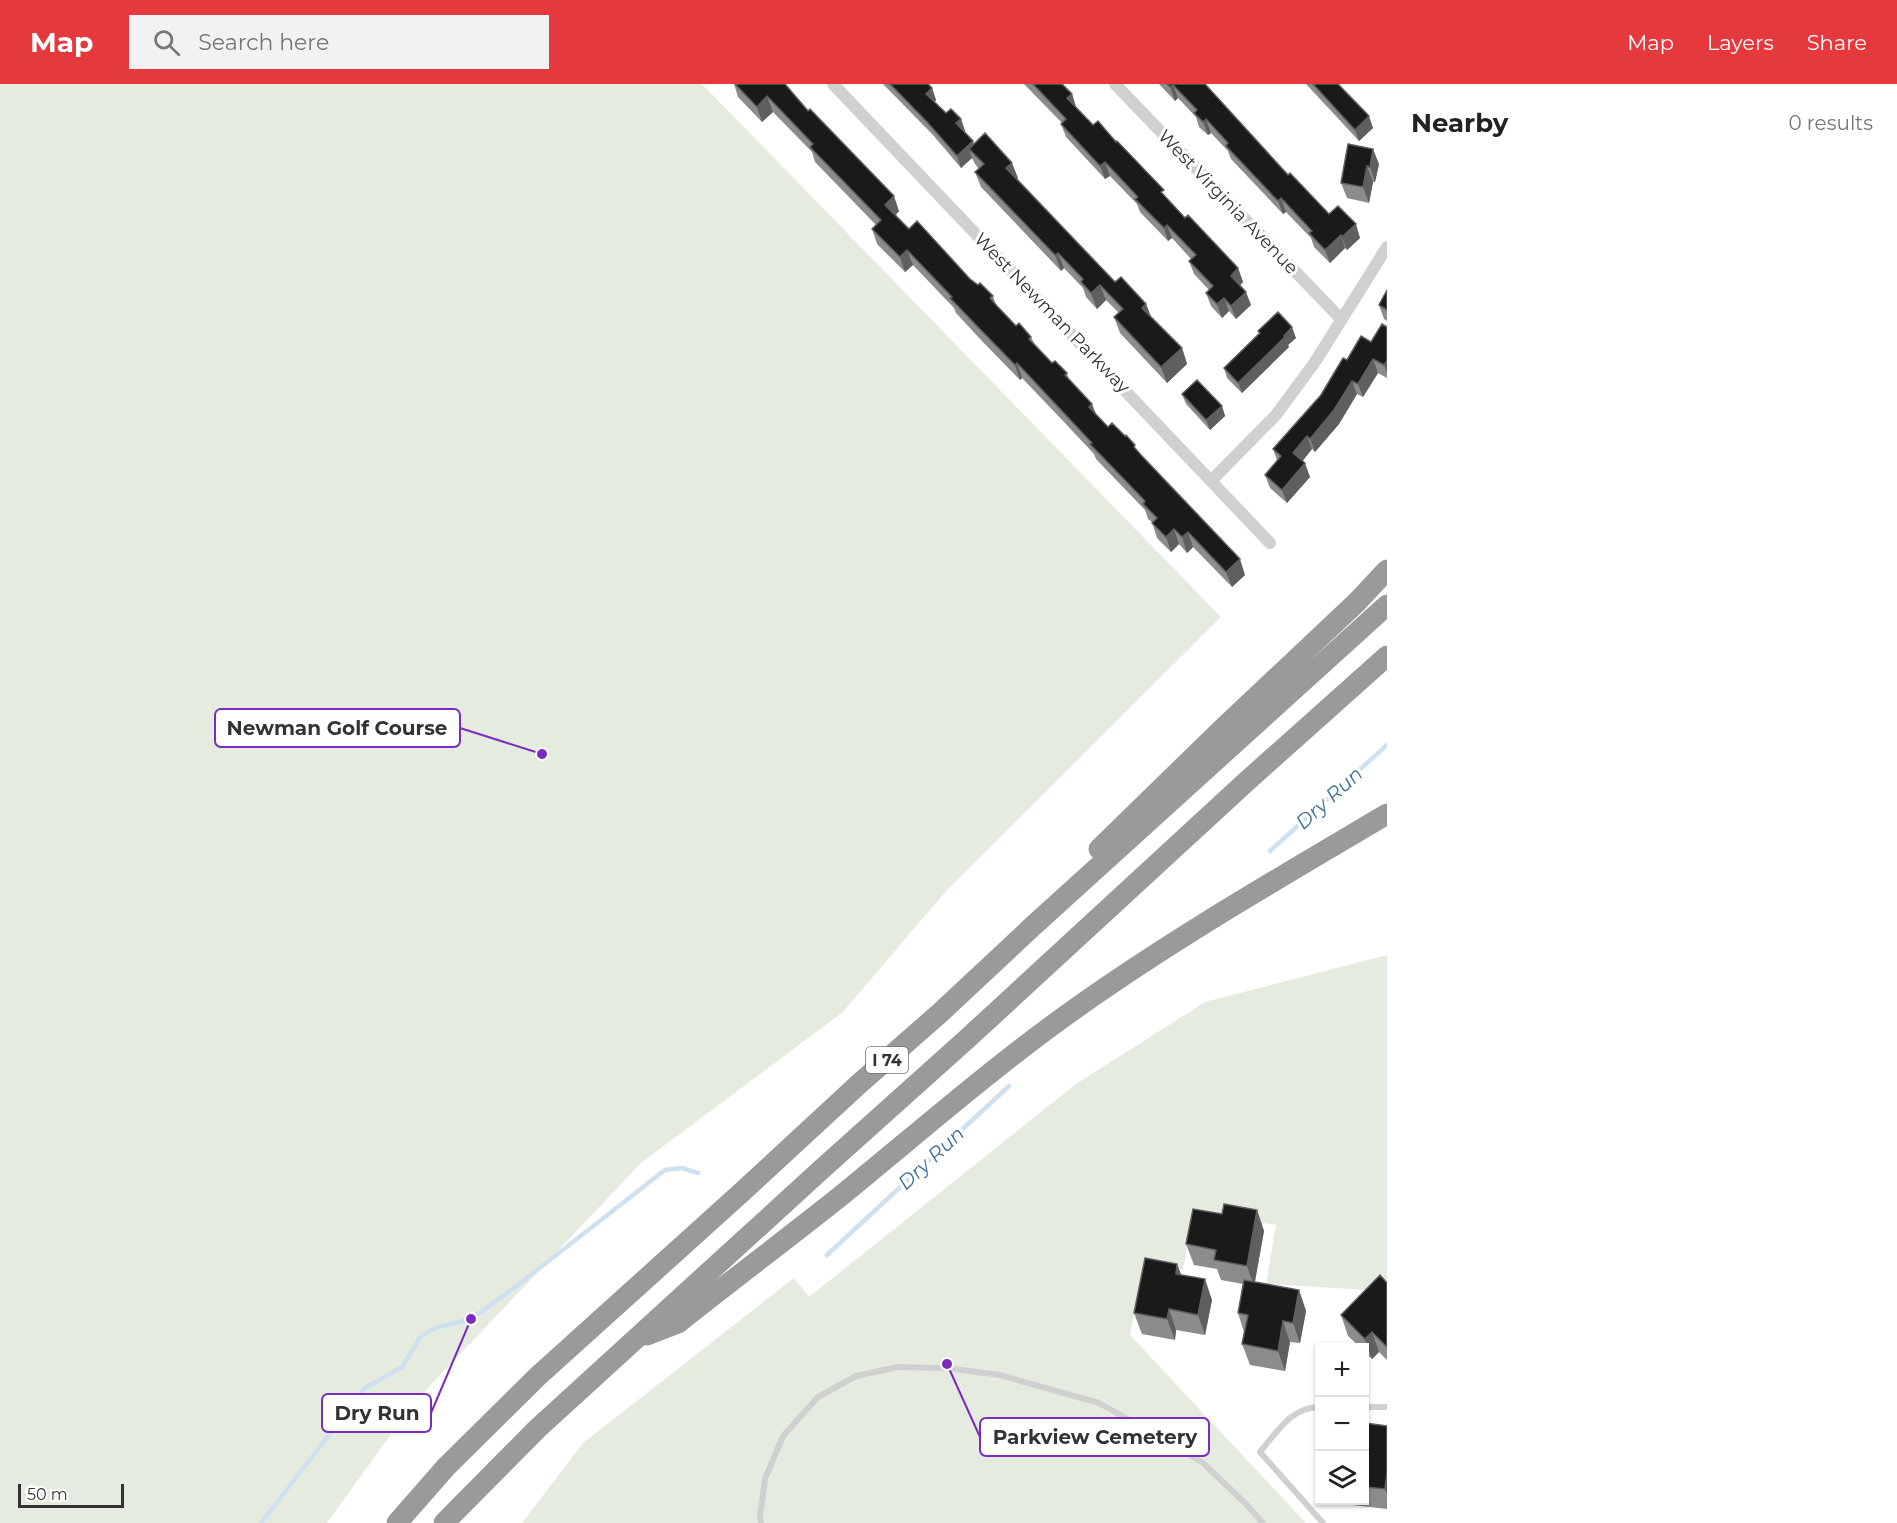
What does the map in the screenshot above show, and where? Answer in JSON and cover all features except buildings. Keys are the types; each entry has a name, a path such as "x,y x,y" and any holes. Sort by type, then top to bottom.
{"highway":[{"path":"860,1083 949,999 1094,853 1221,730 1357,602 1387,570"},
{"name":"I 74","path":"397,1523 446,1467 537,1377 1387,605"},
{"name":"I 74","path":"444,1523 537,1429 968,1038 1239,788 1387,656"},
{"path":"635,1340 678,1323 1072,1010 1136,966 1219,914 1387,814"}],"street":[{"name":"West Newman Parkway","path":"833,84 1270,543"},
{"name":"West Virginia Avenue","path":"1115,84 1341,319"},
{"path":"1211,481 1276,415 1315,362 1387,247"}],"lane":[{"path":"761,1523 765,1479 783,1436 818,1397 856,1376 898,1367 946,1368 1000,1375 1099,1403 1203,1463 1263,1523"},
{"path":"1315,1407 1292,1415 1260,1452 1323,1523"},
{"path":"1369,1407 1387,1407"}],"shaded area":[{"path":"0,84 702,84 1221,617 946,891 843,1012 641,1163 412,1405 327,1523 0,1523"},
{"path":"1387,955 1387,1291 1266,1284 1276,1225 1193,1211 1183,1270 1145,1261 1130,1335 1306,1523 522,1523 583,1443 794,1278 809,1297 1076,1084 1205,1002"}],"waterway":[{"name":"Dry Run","path":"1270,851 1387,745"},
{"name":"Dry Run","path":"827,1255 1009,1086"},
{"name":"Dry Run","path":"261,1523 365,1388 402,1367 421,1336 435,1328 471,1319 665,1170 682,1168 698,1173"}],"place":[{"name":"Newman Golf Course","path":"542,754"},
{"name":"Dry Run","path":"471,1319"},
{"name":"Parkview Cemetery","path":"947,1364"}]}
